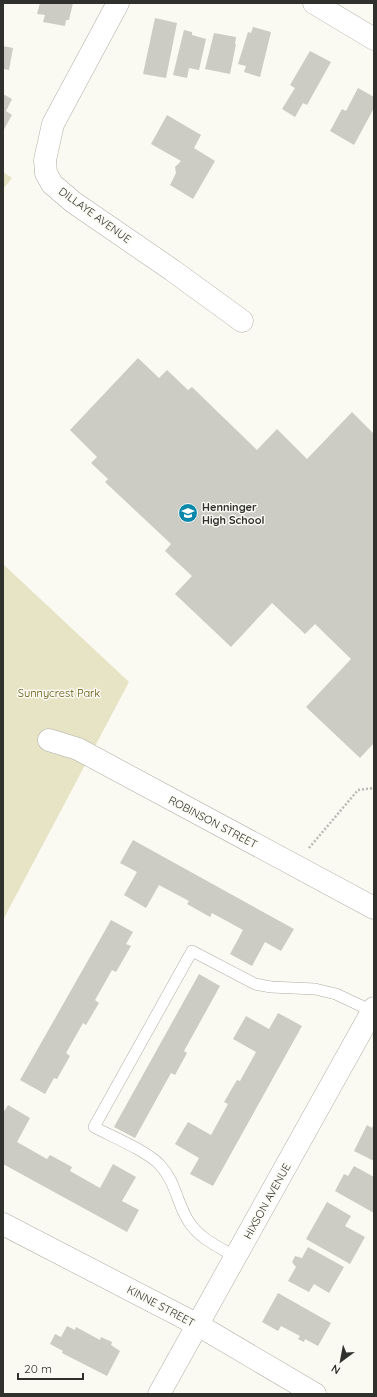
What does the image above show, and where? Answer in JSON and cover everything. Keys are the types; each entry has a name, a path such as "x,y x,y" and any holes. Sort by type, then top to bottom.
{"street":[{"name":"DILLAYE AVENUE","path":"118,3 53,124 45,160 46,173 52,184 73,202 172,270 242,321"},
{"path":"314,3 374,39"},
{"name":"ROBINSON STREET","path":"49,740 78,749 374,908"},
{"name":"HIXSON AVENUE","path":"159,1394 373,1010"},
{"name":"KINNE STREET","path":"3,1224 198,1325 316,1394"}],"lane":[{"path":"236,1257 196,1231 184,1212 168,1174 159,1164 150,1157 94,1127 192,951 255,984 271,987 315,989 336,994 373,1010"}],"path":[{"path":"294,866 358,790 374,788"}],"green space":[{"path":"3,172 12,178 3,189"},
{"name":"Sunnycrest Park","path":"3,564 129,682 3,920"}],"building":[{"path":"40,3 73,3 69,20 66,20 65,26 43,22 45,15 37,14"},
{"path":"155,18 177,23 166,78 143,74"},
{"path":"253,27 271,32 260,77 244,72 246,66 238,64 248,32 251,33"},
{"path":"184,30 192,32 192,35 206,39 199,70 189,68 187,78 173,75"},
{"path":"214,33 236,37 230,74 205,69"},
{"path":"3,46 13,48 9,70 3,69"},
{"path":"310,51 331,62 307,105 303,103 295,117 282,109 295,88 290,85"},
{"path":"358,88 374,97 374,108 354,145 330,131 342,109 346,111"},
{"path":"3,94 12,99 6,111 12,115 3,131"},
{"path":"167,115 201,135 194,148 215,161 193,199 170,185 176,173 175,167 181,161 151,144"},
{"path":"138,358 159,378 167,370 188,390 192,387 257,450 277,429 307,459 352,412 374,434 374,743 360,758 306,707 351,659 315,624 305,634 272,603 231,647 175,594 192,576 165,551 171,544 105,482 108,479 91,463 97,457 70,430"},
{"path":"133,840 294,929 281,951 265,942 252,966 230,954 243,930 212,913 210,917 187,904 189,901 159,885 146,908 124,895 137,872 120,863"},
{"path":"111,920 133,932 126,944 131,946 116,972 112,970 95,1000 99,1003 86,1025 83,1023 66,1053 70,1056 57,1079 54,1078 45,1094 20,1080"},
{"path":"199,974 220,986 184,1051 187,1053 175,1075 171,1073 135,1138 114,1127"},
{"path":"278,1013 302,1026 213,1186 190,1174 199,1158 175,1144 188,1122 211,1135 228,1104 224,1102 237,1080 240,1081 256,1052 233,1039 246,1016 269,1029"},
{"path":"8,1105 30,1118 17,1142 47,1159 50,1155 72,1167 70,1171 100,1188 113,1164 136,1177 122,1201 139,1210 127,1232 3,1164 3,1113"},
{"path":"374,1123 374,1161 354,1151 367,1125 372,1128"},
{"path":"354,1166 374,1177 374,1213 335,1191 344,1174 348,1176"},
{"path":"327,1202 351,1216 345,1226 365,1237 350,1264 306,1239"},
{"path":"308,1247 344,1267 329,1293 314,1284 309,1292 288,1281 296,1267 292,1262 295,1256 302,1258"},
{"path":"278,1293 331,1323 318,1346 305,1339 304,1342 298,1339 300,1336 281,1326 278,1331 262,1322"},
{"path":"67,1326 75,1330 76,1327 100,1340 101,1337 112,1342 111,1345 120,1351 107,1376 62,1353 63,1351 50,1344 55,1334 61,1337"}],"place":[{"name":"Henninger High School","path":"188,513"}]}
